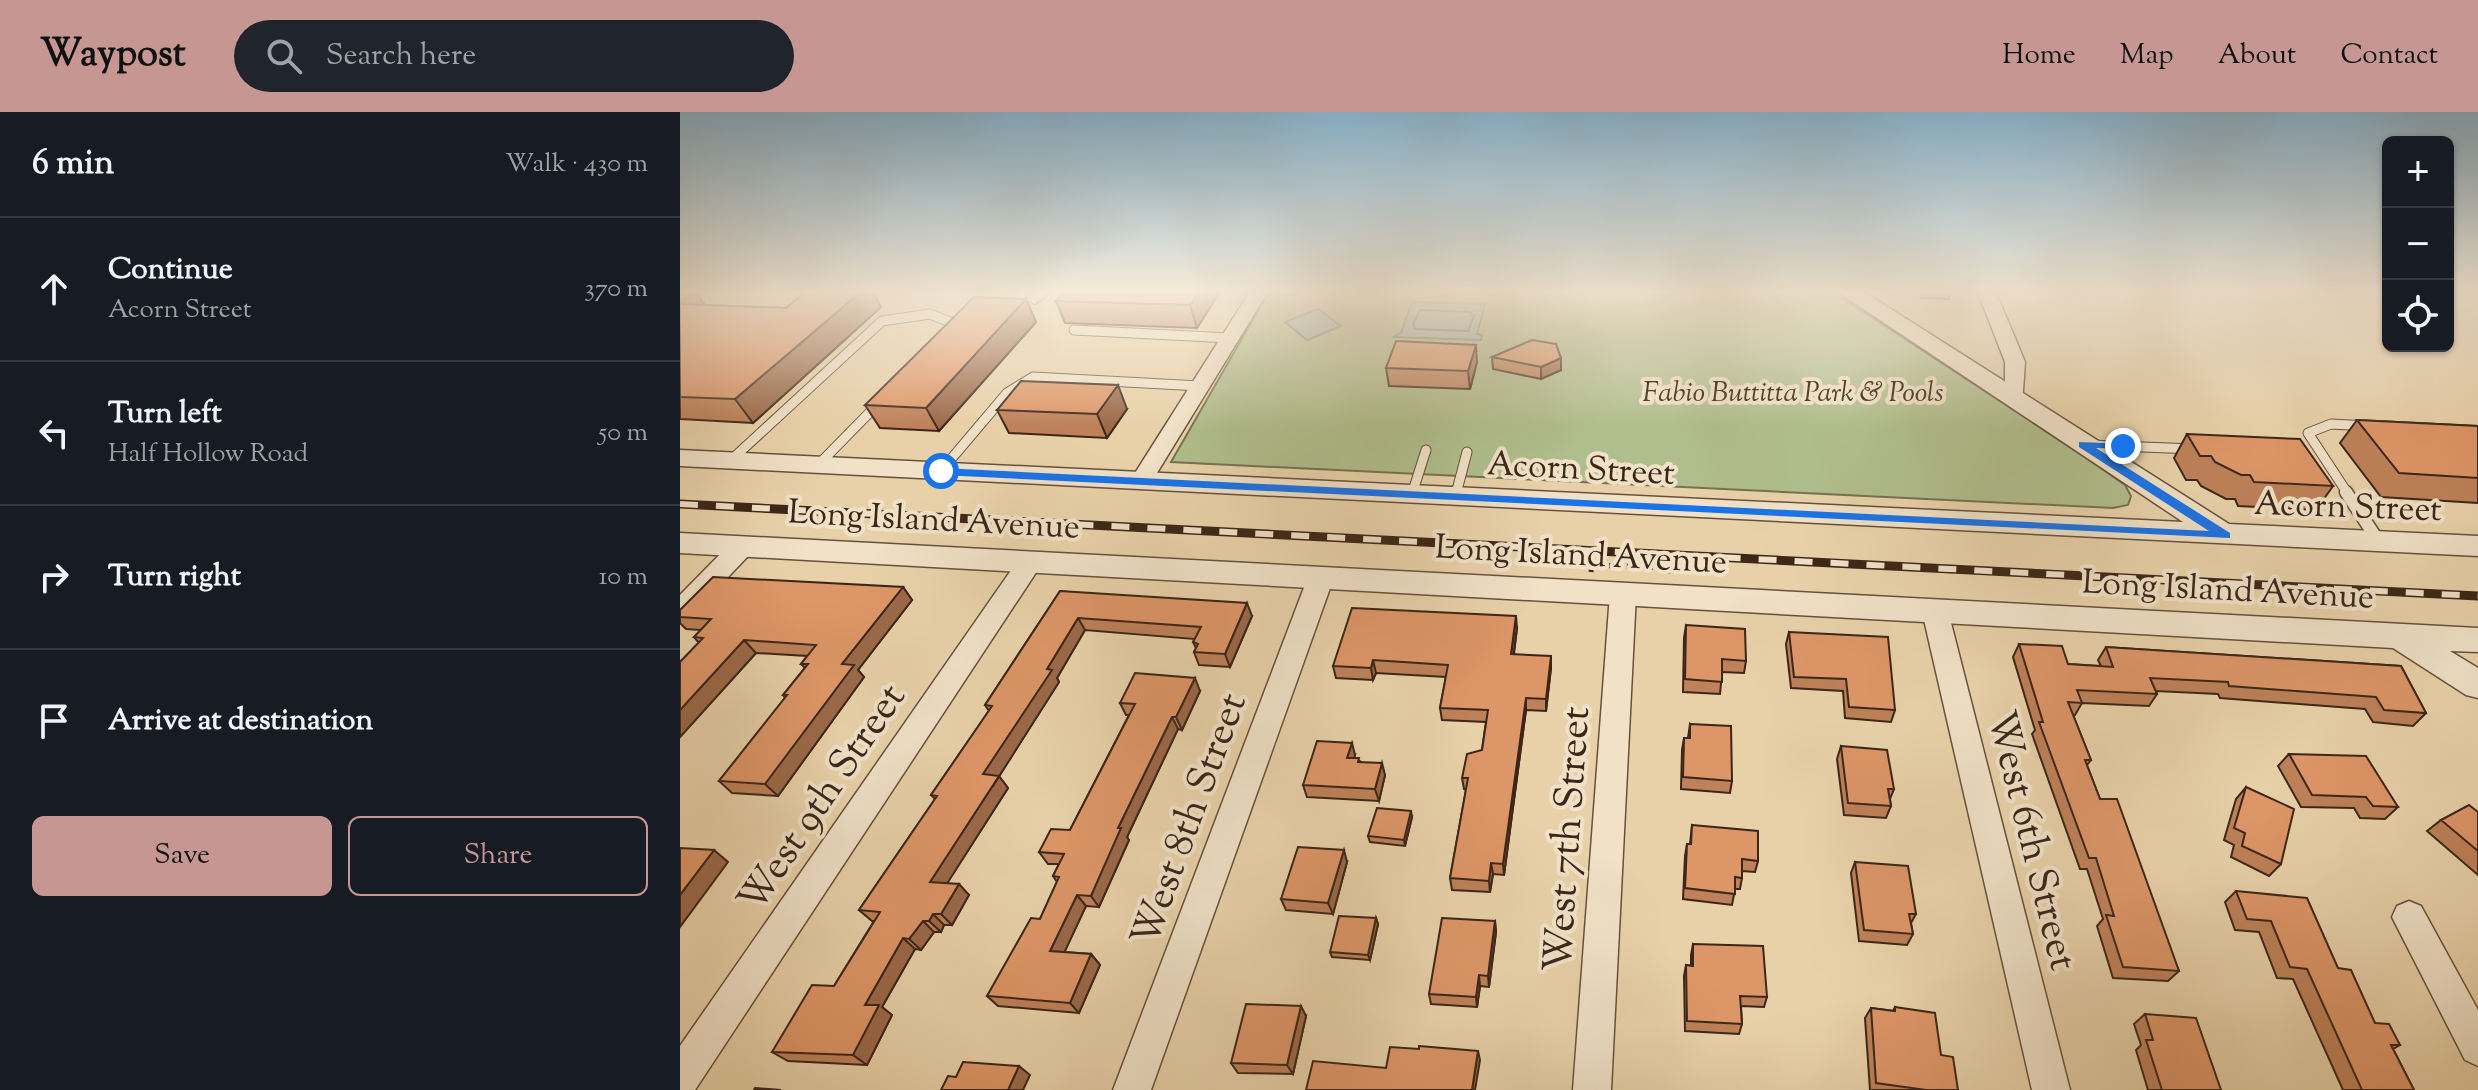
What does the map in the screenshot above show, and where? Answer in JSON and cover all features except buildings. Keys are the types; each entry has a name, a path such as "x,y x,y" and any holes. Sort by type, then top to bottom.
{"street":[{"path":"1916,336 2226,536"},
{"path":"2004,336 2015,362 2015,400"},
{"path":"1141,481 1230,338"},
{"name":"Acorn Street","path":"680,458 2478,546"},
{"name":"Long Island Avenue","path":"680,543 2478,640"},
{"path":"680,611 743,546"},
{"name":"West 9th Street","path":"680,1079 1030,562"},
{"name":"West 8th Street","path":"1132,1090 1321,577"},
{"name":"West 7th Street","path":"1592,1090 1623,594"},
{"name":"West 6th Street","path":"1935,611 2051,1090"},
{"path":"2400,636 2478,685"},
{"path":"2409,917 2478,1047"}],"lane":[{"path":"730,461 866,336"},
{"path":"941,341 945,336"},
{"path":"1184,336 1230,338"},
{"path":"941,471 1007,393 1033,377 1200,386"},
{"path":"818,465 888,394"},
{"path":"2379,542 2308,433 2331,424 2389,427"},
{"path":"2083,444 2215,450"},
{"path":"1412,495 1426,450"},
{"path":"1455,497 1467,452"}],"path":[{"path":"1592,565 1669,568 1668,578"}],"green space":[{"name":"Fabio Buttitta Park & Pools","path":"1244,336 1900,336 2075,450 2125,485 2131,496 2128,505 2113,508 1171,462"}],"water":[{"path":"1396,336 1482,336 1481,340 1393,337"}],"railway":[{"path":"680,504 2478,596"}],"route":[{"path":"941,471 2226,536 2083,444 2123,446"}]}
